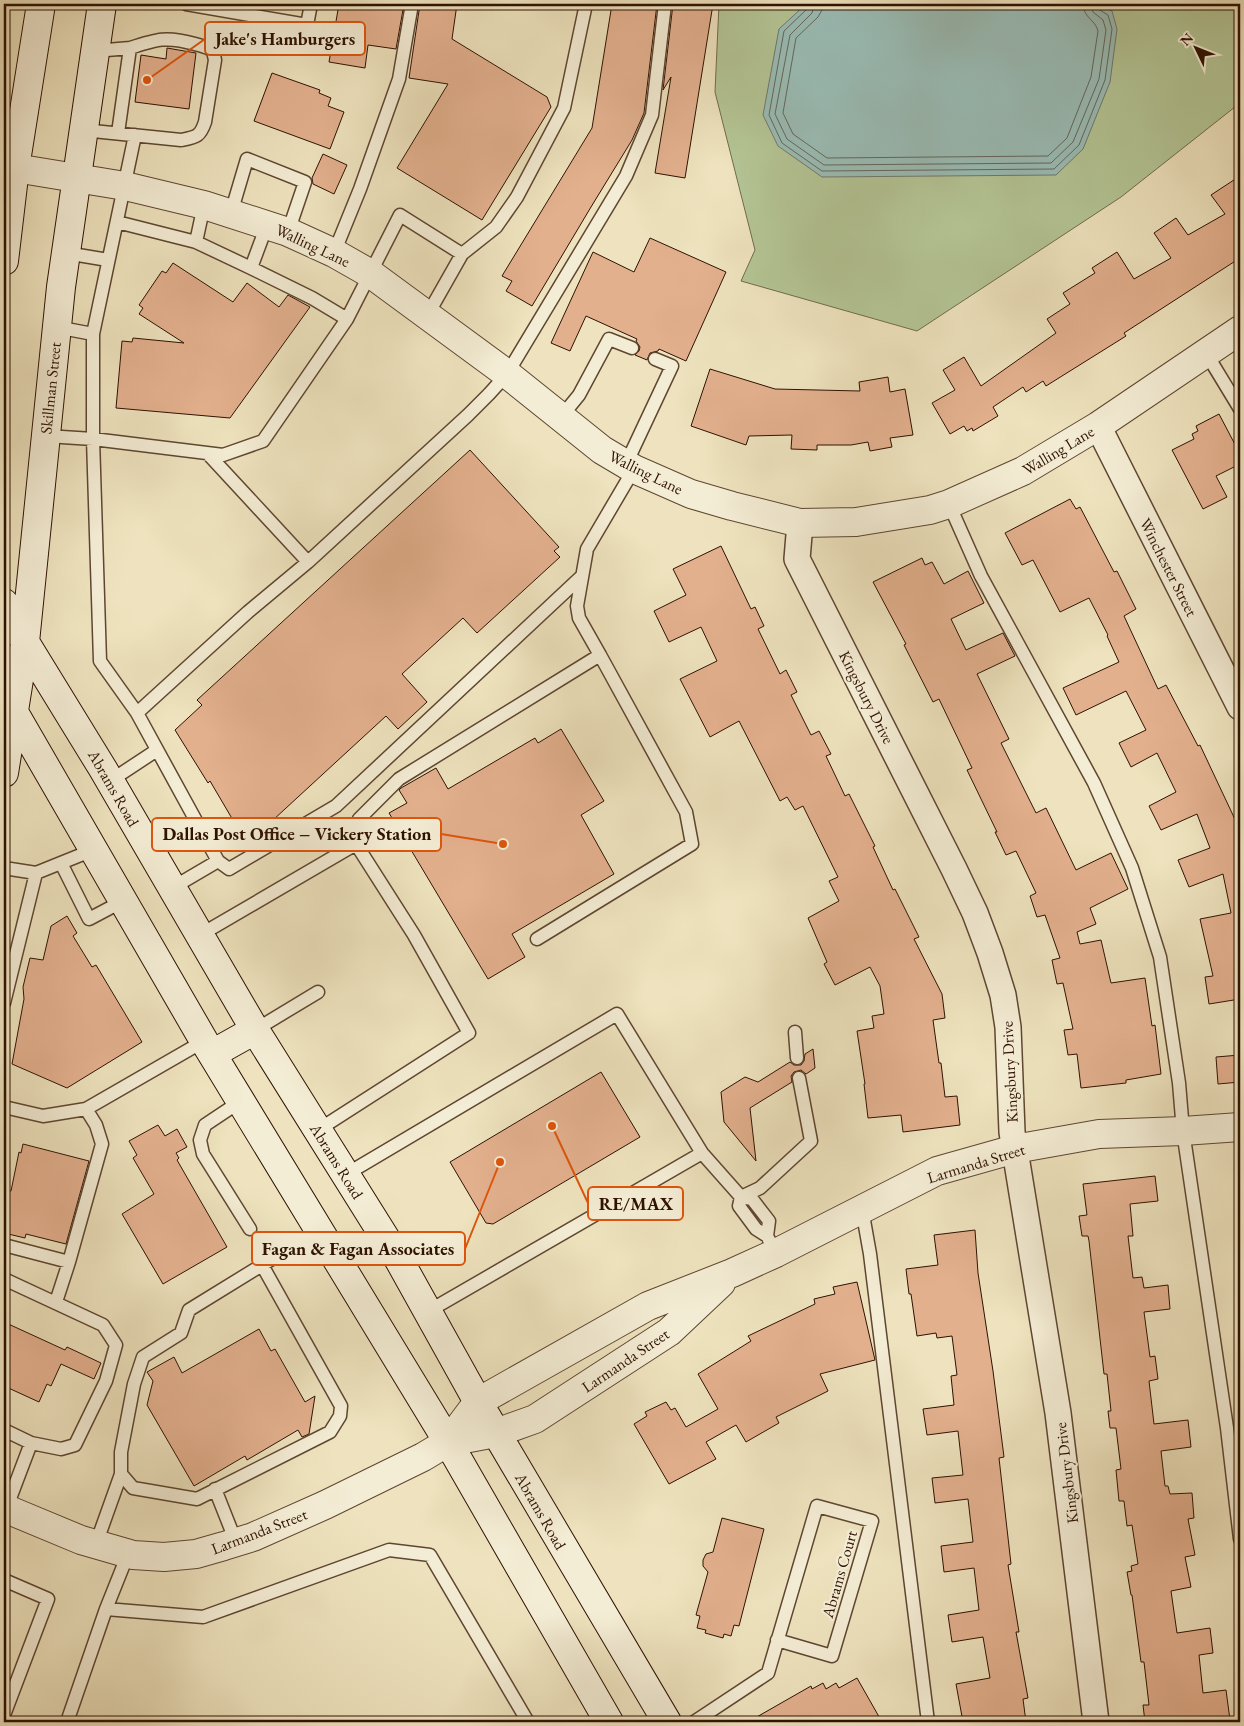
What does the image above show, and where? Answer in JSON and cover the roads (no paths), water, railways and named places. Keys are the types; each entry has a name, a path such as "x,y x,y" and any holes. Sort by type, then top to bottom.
{"main road":[{"path":"4,261 10,166 41,4"},
{"name":"Skillman Street","path":"4,773 9,704 25,642 56,327 102,4"},
{"name":"Walling Lane","path":"10,166 124,186 204,205 278,228 334,253 371,274 428,314 602,450 630,466 691,494 800,522 856,522 930,510 950,504 1023,471 1098,426 1240,330"},
{"name":"Abrams Road","path":"4,603 25,642 110,781 255,1030 398,1260 496,1434 667,1722"},
{"path":"9,704 208,1048 448,1442 609,1722"},
{"path":"208,1048 255,1030"},
{"name":"Larmanda Street","path":"5,1508 82,1540 128,1554 164,1557 196,1554 253,1537 325,1505 423,1457 448,1442 496,1434 535,1419 669,1332 732,1273 772,1244 862,1208 936,1171 1015,1149 1098,1134 1240,1127"},
{"name":"Larmanda Street","path":"448,1442 478,1402 648,1306 732,1273"}],"street":[{"name":"Winchester Street","path":"1098,426 1240,707"},
{"name":"Kingsbury Drive","path":"800,522 798,559 975,913 1003,995 1008,1027 1012,1132 1058,1413 1096,1722"}],"lane":[{"path":"186,4 306,25 310,4"},
{"path":"334,253 360,189 399,79 412,4"},
{"path":"428,314 462,254 496,227 516,197 564,108 586,4"},
{"path":"137,713 248,612 308,562 468,415 507,374 626,176 652,115 665,4"},
{"path":"83,130 181,140 195,138 202,132 205,122 215,55 208,48 177,39 152,41 130,48 95,51"},
{"path":"118,133 130,48"},
{"path":"134,135 93,334 93,439 100,661 137,713 218,861 229,869 336,806 582,576"},
{"path":"231,213 247,159 305,182 278,228 251,268"},
{"path":"196,242 204,205"},
{"path":"46,436 93,439 223,455 264,441 347,319 400,215 462,254"},
{"path":"116,222 196,242 312,298 347,319"},
{"path":"66,253 108,260"},
{"path":"56,327 93,334"},
{"path":"561,417 578,395 609,339 632,348"},
{"path":"1206,353 1240,409"},
{"path":"537,938 692,844 686,812 579,618 577,606 587,549 630,466 672,366 655,358"},
{"path":"208,454 308,562"},
{"path":"950,504 981,576 1094,783 1132,868 1160,957 1179,1083 1183,1131 1224,1408 1240,1539"},
{"path":"318,1130 469,1033 414,934 356,844 360,819 399,779 600,655"},
{"path":"110,781 157,750"},
{"path":"200,935 356,844"},
{"path":"4,868 36,873 94,850"},
{"path":"172,888 218,861"},
{"path":"61,863 89,919 123,902"},
{"path":"4,1003 9,963 36,873"},
{"path":"255,1030 318,992"},
{"path":"345,1175 617,1014 702,1152 741,1197"},
{"path":"795,1032 797,1058"},
{"path":"4,1107 44,1116 86,1109 208,1048"},
{"path":"741,1197 760,1188 811,1141 799,1078"},
{"path":"241,1101 205,1125 200,1140 203,1154 250,1229"},
{"path":"56,1302 102,1144 96,1125 86,1109"},
{"path":"427,1312 702,1152"},
{"path":"741,1197 739,1206 756,1229 772,1244"},
{"path":"862,1208 870,1254 928,1722"},
{"path":"96,1544 120,1474 121,1452 134,1384 143,1357 181,1333 189,1310 319,1230"},
{"path":"4,1244 69,1262"},
{"path":"120,1474 133,1488 197,1499 330,1432 340,1416 341,1406 262,1265"},
{"path":"4,1279 103,1325 116,1345 106,1381 75,1445 61,1449 31,1443 4,1430"},
{"path":"5,1508 31,1443"},
{"path":"215,1489 236,1542"},
{"name":"Abrams Court","path":"694,1722 768,1674 777,1640 817,1506 872,1521 832,1656 777,1640"},
{"path":"106,1608 203,1617 389,1550 430,1555 528,1722"},
{"path":"68,1722 106,1608 128,1554"},
{"path":"4,1580 48,1599 4,1715"}],"water":[{"path":"1098,4 1112,11 1117,29 1110,82 1083,149 1056,175 822,177 778,146 763,115 779,29 805,5"}],"place":[{"name":"Jake's Hamburgers","path":"147,80"},
{"name":"Dallas Post Office – Vickery Station","path":"503,844"},
{"name":"RE/MAX","path":"552,1126"},
{"name":"Fagan & Fagan Associates","path":"500,1162"}]}
